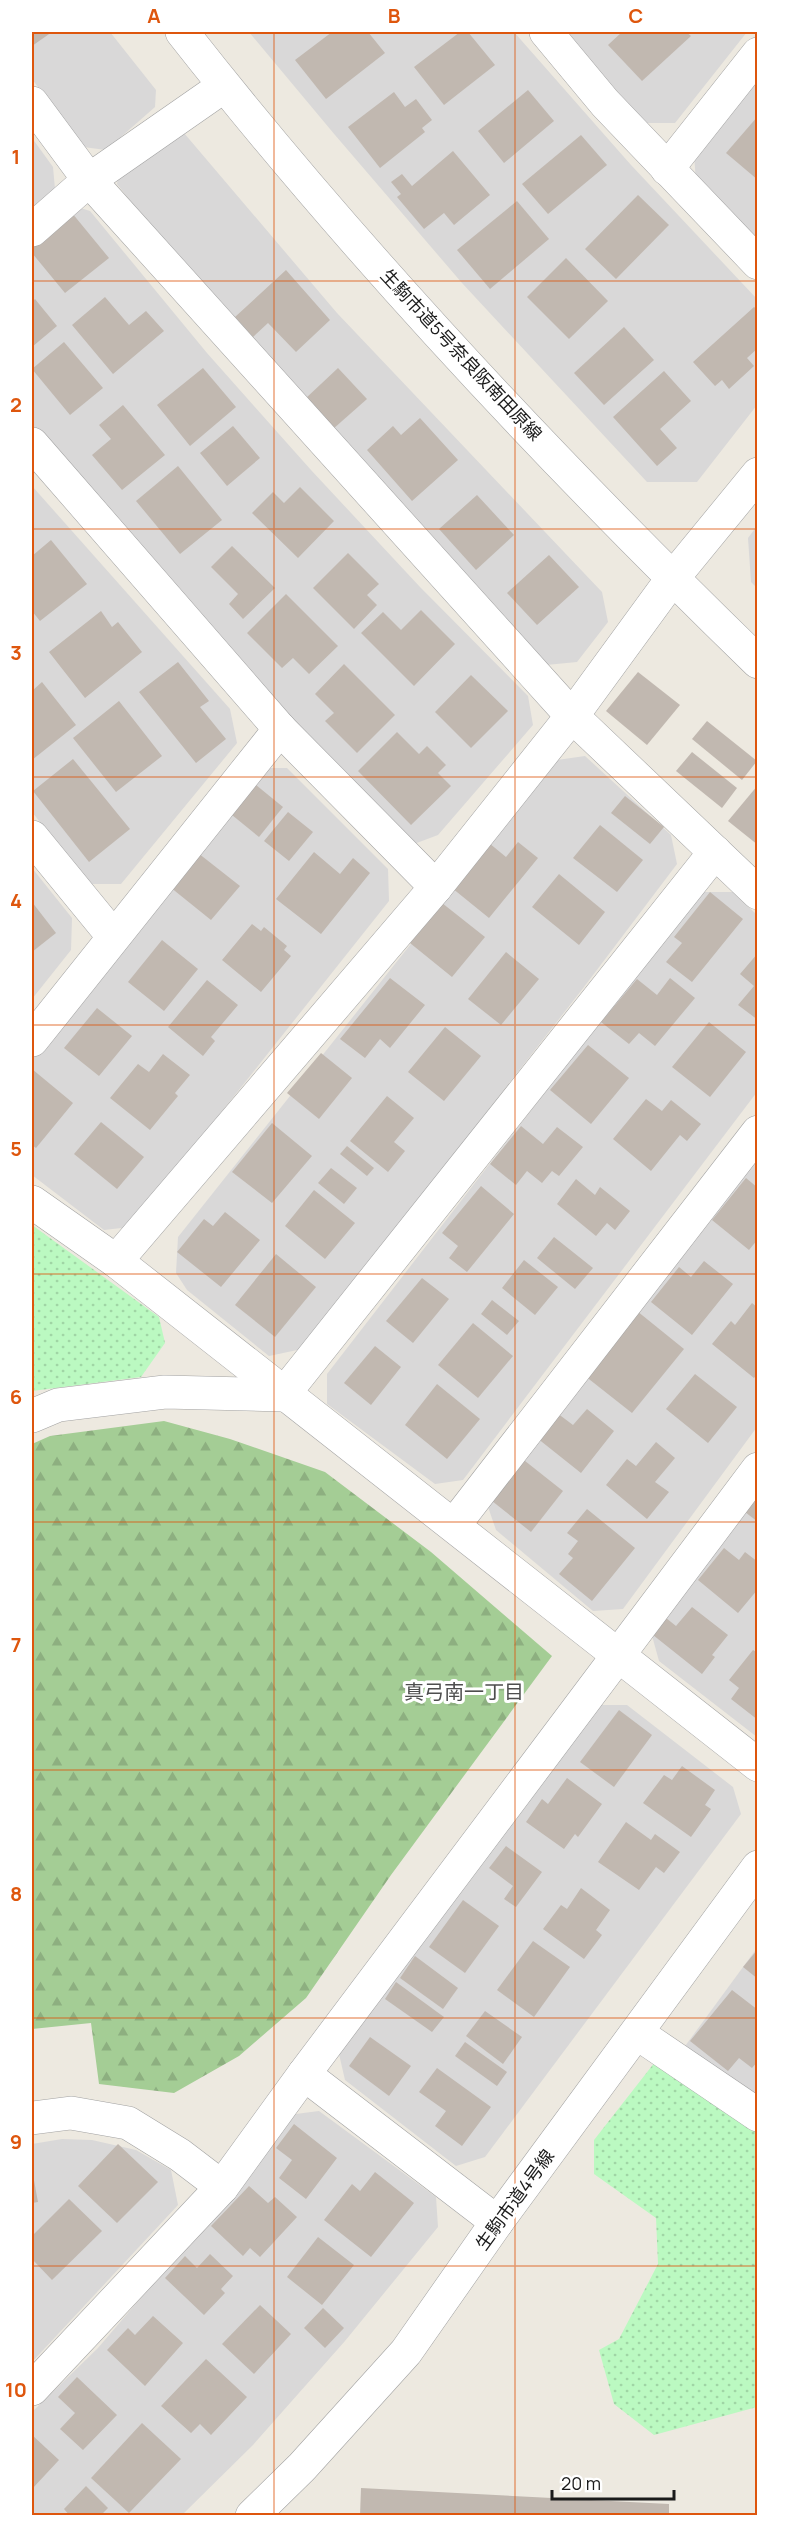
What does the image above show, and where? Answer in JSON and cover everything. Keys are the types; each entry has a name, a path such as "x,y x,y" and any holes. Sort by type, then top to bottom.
{"street":[{"name":"生駒市道5号奈良阪南田原線","path":"182,32 224,86 375,262 672,579 758,662"},
{"path":"546,32 605,103 758,264"},
{"path":"667,169 758,54"},
{"path":"32,230 89,180 224,86"},
{"path":"32,103 89,180 572,716 758,892"},
{"path":"32,444 280,729 436,887"},
{"path":"116,1261 436,887 572,716 672,579 758,474"},
{"path":"32,1040 280,729"},
{"path":"32,837 113,936"},
{"path":"283,1395 715,852"},
{"path":"454,1525 758,1132"},
{"path":"32,1202 116,1261 283,1395 454,1525 758,1765"},
{"path":"32,1416 58,1405 165,1392 283,1395"},
{"path":"32,2389 222,2187 304,2074 758,1469"},
{"name":"生駒市道4号線","path":"252,2516 302,2467 406,2352 497,2222 758,1867"},
{"path":"638,2033 758,2115"},
{"path":"304,2074 497,2222"},
{"path":"32,2118 71,2113 128,2123 180,2155 222,2187"}],"shaded area":[{"path":"32,32 110,32 156,90 155,107 106,150 83,147 32,79"},
{"path":"249,32 514,32 631,165 757,299 757,405 697,482 647,482 462,283"},
{"path":"565,32 747,32 675,123 645,123"},
{"path":"757,73 757,247 696,182 694,154"},
{"path":"184,133 337,313 602,592 608,622 577,662 546,665 192,280 117,184 119,168"},
{"path":"32,138 53,167 55,189 32,209"},
{"path":"71,205 90,211 207,353 311,470 420,587 528,696 533,725 438,835 414,844 237,662 32,431 32,238"},
{"path":"32,486 230,709 237,743 121,884 90,884 32,812"},
{"path":"757,526 757,588 751,582 748,538"},
{"path":"585,756 671,835 677,864 302,1349 269,1356 187,1290 176,1273 178,1237 557,760"},
{"path":"257,768 287,768 388,869 389,901 130,1227 104,1230 32,1175 32,1055"},
{"path":"32,868 72,918 71,950 32,999"},
{"path":"700,892 733,892 757,915 757,1092 463,1480 435,1484 327,1404 327,1374"},
{"path":"757,1149 757,1427 623,1609 593,1611 496,1530 487,1504"},
{"path":"757,1488 757,1737 659,1661 651,1632"},
{"path":"600,1705 627,1705 733,1787 741,1814 485,2157 456,2166 345,2080 339,2054"},
{"path":"757,1948 757,2108 680,2053"},
{"path":"319,2111 436,2197 438,2227 345,2341 253,2445 182,2515 32,2516 32,2412 98,2348 221,2204 288,2115"},
{"path":"62,2139 92,2140 136,2150 171,2170 178,2205 32,2362 32,2144"}],"green space":[{"path":"32,1225 159,1317 165,1343 141,1377 32,1391"},
{"path":"164,1421 230,1439 325,1472 431,1552 552,1656 391,1875 306,1998 239,2056 174,2093 99,2084 91,2023 32,2029 32,1444 50,1436"},
{"path":"655,2062 757,2130 757,2407 654,2435 614,2404 599,2350 619,2339 658,2264 656,2218 594,2174 594,2140"}],"building":[{"path":"32,32 52,32 32,46"},
{"path":"332,32 368,32 385,53 326,99 295,60"},
{"path":"460,32 468,32 495,65 444,105 414,67"},
{"path":"622,32 686,32 691,36 642,81 608,45"},
{"path":"528,90 554,121 504,163 478,131"},
{"path":"394,92 405,107 416,99 432,120 422,128 425,132 380,168 348,127"},
{"path":"758,116 758,180 726,153"},
{"path":"581,135 607,165 548,214 522,184"},
{"path":"453,151 490,195 454,225 444,213 424,229 397,197 401,194 391,182 402,174 412,186"},
{"path":"638,195 669,225 616,279 585,249"},
{"path":"517,201 549,239 490,289 457,250"},
{"path":"72,213 109,258 65,293 32,253 32,246"},
{"path":"566,258 608,301 569,339 527,297"},
{"path":"286,270 330,320 296,352 268,323 253,337 235,317"},
{"path":"105,297 129,325 146,311 164,331 113,374 72,325"},
{"path":"35,299 57,326 32,347 32,302"},
{"path":"754,307 758,310 758,348 747,358 754,366 729,389 722,380 715,386 693,362"},
{"path":"624,327 654,360 604,405 574,373"},
{"path":"64,342 103,388 70,415 32,369"},
{"path":"203,368 236,407 190,446 157,405"},
{"path":"338,368 367,399 333,429 305,399"},
{"path":"664,371 691,401 660,429 677,448 657,466 613,417"},
{"path":"123,405 165,455 122,490 92,455 111,439 99,425"},
{"path":"420,418 458,460 412,501 367,450 393,426 401,435"},
{"path":"233,426 260,458 227,486 200,453"},
{"path":"178,466 222,520 180,554 136,501"},
{"path":"300,487 334,521 298,558 252,513 273,492 284,503"},
{"path":"477,495 514,535 476,570 439,529"},
{"path":"51,540 87,584 40,621 32,611 32,556"},
{"path":"232,546 275,588 243,619 229,604 238,594 211,567"},
{"path":"348,553 379,584 367,595 377,605 354,629 313,588"},
{"path":"549,555 579,587 537,625 507,593"},
{"path":"286,594 338,646 309,674 293,658 282,668 247,633"},
{"path":"421,610 455,644 414,686 361,633 383,612 401,630"},
{"path":"101,611 112,627 118,622 142,652 85,698 49,652"},
{"path":"178,662 209,701 200,707 226,739 196,763 139,692"},
{"path":"344,664 395,715 357,753 325,721 334,713 315,694"},
{"path":"638,672 680,705 647,745 606,711"},
{"path":"471,675 508,711 471,748 435,712"},
{"path":"42,682 76,725 32,760 32,691"},
{"path":"119,701 162,756 116,792 73,738"},
{"path":"707,721 757,761 742,780 692,739"},
{"path":"397,732 419,754 427,746 446,765 438,773 451,786 411,825 358,771"},
{"path":"692,752 737,788 722,808 676,771"},
{"path":"73,759 130,829 89,862 33,791"},
{"path":"256,785 283,807 259,837 232,815"},
{"path":"758,785 758,845 728,821"},
{"path":"625,796 664,827 650,844 611,813"},
{"path":"288,812 313,832 289,861 264,841"},
{"path":"600,825 643,860 617,892 573,858"},
{"path":"518,842 538,858 489,918 452,888 489,843 506,857"},
{"path":"314,852 340,874 353,858 370,873 321,934 276,899"},
{"path":"198,853 240,886 211,920 170,887"},
{"path":"559,874 605,912 579,945 532,907"},
{"path":"710,892 743,919 692,982 666,962 682,943 674,937"},
{"path":"32,902 56,933 32,952"},
{"path":"442,903 485,937 452,977 410,943"},
{"path":"252,924 261,931 264,927 287,946 284,950 291,956 261,992 222,960"},
{"path":"162,940 198,969 164,1011 128,982"},
{"path":"506,952 539,979 501,1025 468,999"},
{"path":"758,953 758,1020 738,1005 754,986 740,974"},
{"path":"390,978 425,1005 390,1048 380,1039 365,1058 340,1039"},
{"path":"670,978 695,998 655,1046 639,1033 629,1044 601,1022 637,979 657,995"},
{"path":"207,980 238,1005 211,1037 215,1041 203,1056 168,1027"},
{"path":"97,1008 132,1036 99,1076 64,1048"},
{"path":"709,1022 746,1052 710,1097 672,1067"},
{"path":"445,1027 481,1056 444,1101 408,1072"},
{"path":"588,1045 629,1078 591,1124 550,1090"},
{"path":"321,1053 352,1078 319,1119 287,1093"},
{"path":"163,1054 190,1075 175,1093 178,1096 150,1130 110,1098 138,1064 149,1072"},
{"path":"32,1069 73,1103 36,1148 32,1145"},
{"path":"387,1096 414,1118 394,1142 405,1151 388,1172 350,1141"},
{"path":"646,1099 662,1111 671,1100 701,1124 687,1141 680,1135 651,1171 613,1139"},
{"path":"101,1122 144,1157 117,1189 74,1154"},
{"path":"272,1123 312,1156 272,1203 232,1172"},
{"path":"521,1126 543,1144 557,1127 583,1147 559,1176 552,1171 542,1183 527,1171 516,1185 490,1164"},
{"path":"347,1146 374,1168 367,1176 340,1154"},
{"path":"331,1168 357,1188 344,1204 318,1183"},
{"path":"746,1178 758,1188 758,1239 749,1250 712,1220"},
{"path":"576,1179 595,1195 600,1187 630,1211 615,1230 607,1223 596,1236 557,1204"},
{"path":"481,1186 514,1214 467,1272 449,1258 458,1246 442,1233"},
{"path":"314,1190 355,1223 325,1259 285,1226"},
{"path":"225,1212 260,1240 221,1287 177,1252 204,1219 213,1226"},
{"path":"554,1237 593,1268 575,1289 537,1258"},
{"path":"276,1254 316,1287 275,1337 235,1305"},
{"path":"524,1260 558,1287 535,1315 502,1288"},
{"path":"704,1261 733,1284 692,1335 651,1302 679,1267 691,1277"},
{"path":"422,1278 449,1299 413,1343 386,1321"},
{"path":"492,1300 519,1321 507,1335 481,1314"},
{"path":"752,1303 758,1308 758,1373 754,1378 712,1344 731,1321 735,1325"},
{"path":"637,1311 684,1349 632,1413 580,1372"},
{"path":"473,1323 513,1356 478,1398 438,1365"},
{"path":"375,1346 401,1367 371,1405 344,1383"},
{"path":"695,1374 737,1407 708,1443 666,1409"},
{"path":"437,1384 480,1419 447,1459 405,1425"},
{"path":"587,1409 614,1431 581,1473 537,1438 557,1413 573,1425"},
{"path":"656,1442 675,1458 655,1482 669,1492 647,1519 606,1485 627,1459 636,1466"},
{"path":"520,1457 563,1491 531,1532 487,1497"},
{"path":"758,1496 758,1522 745,1512"},
{"path":"587,1509 635,1548 592,1601 559,1574 573,1558 568,1554 578,1541 567,1533"},
{"path":"724,1548 739,1560 745,1552 758,1562 758,1589 738,1613 698,1580"},
{"path":"692,1607 728,1635 712,1655 715,1657 702,1674 653,1635 666,1618 676,1626"},
{"path":"753,1650 758,1653 758,1720 731,1699 739,1688 729,1680"},
{"path":"619,1710 652,1735 614,1787 580,1762"},
{"path":"682,1766 715,1790 705,1805 711,1809 691,1837 643,1803 664,1775 672,1780"},
{"path":"567,1778 602,1804 578,1837 575,1834 564,1849 526,1822 542,1799 548,1804"},
{"path":"626,1822 651,1840 655,1834 680,1852 664,1873 656,1867 639,1890 598,1862"},
{"path":"506,1846 542,1872 516,1907 504,1899 513,1886 489,1868"},
{"path":"581,1888 610,1910 596,1930 602,1935 584,1959 543,1929 561,1905 567,1909"},
{"path":"463,1900 499,1926 465,1973 429,1947"},
{"path":"533,1941 570,1967 534,2017 497,1990"},
{"path":"758,1949 758,1979 743,1967"},
{"path":"415,1956 458,1988 443,2009 400,1978"},
{"path":"396,1982 444,2017 432,2032 385,1999"},
{"path":"732,1990 758,2010 758,2061 752,2068 739,2058 728,2071 690,2041"},
{"path":"485,2011 522,2037 503,2064 466,2036"},
{"path":"370,2037 411,2066 389,2096 349,2066"},
{"path":"465,2042 507,2072 497,2086 455,2056"},
{"path":"437,2068 491,2107 462,2146 435,2126 446,2111 419,2092"},
{"path":"294,2124 337,2158 306,2199 279,2178 292,2160 276,2148"},
{"path":"118,2144 158,2182 117,2223 78,2186"},
{"path":"375,2172 414,2203 371,2257 324,2220 352,2184 360,2191"},
{"path":"32,2176 38,2202 32,2203"},
{"path":"249,2186 268,2203 275,2197 297,2217 260,2257 250,2248 243,2256 211,2226"},
{"path":"69,2199 102,2231 52,2280 32,2259 32,2236"},
{"path":"318,2237 354,2265 322,2305 287,2277"},
{"path":"210,2254 233,2276 221,2289 225,2293 204,2315 165,2278 185,2256 197,2268"},
{"path":"260,2305 291,2334 254,2374 222,2344"},
{"path":"323,2308 344,2328 325,2348 304,2328"},
{"path":"153,2316 183,2343 145,2386 107,2350 128,2328 135,2335"},
{"path":"206,2359 247,2397 211,2435 200,2424 191,2433 161,2406"},
{"path":"77,2377 117,2415 83,2450 60,2429 75,2413 58,2397"},
{"path":"142,2423 181,2459 129,2513 91,2478"},
{"path":"32,2435 59,2460 32,2489"},
{"path":"86,2486 108,2508 103,2513 105,2516 70,2516 64,2509"},
{"path":"361,2488 669,2504 669,2516 360,2516"}],"district":[{"name":"真弓南一丁目","path":"464,1692"}]}
